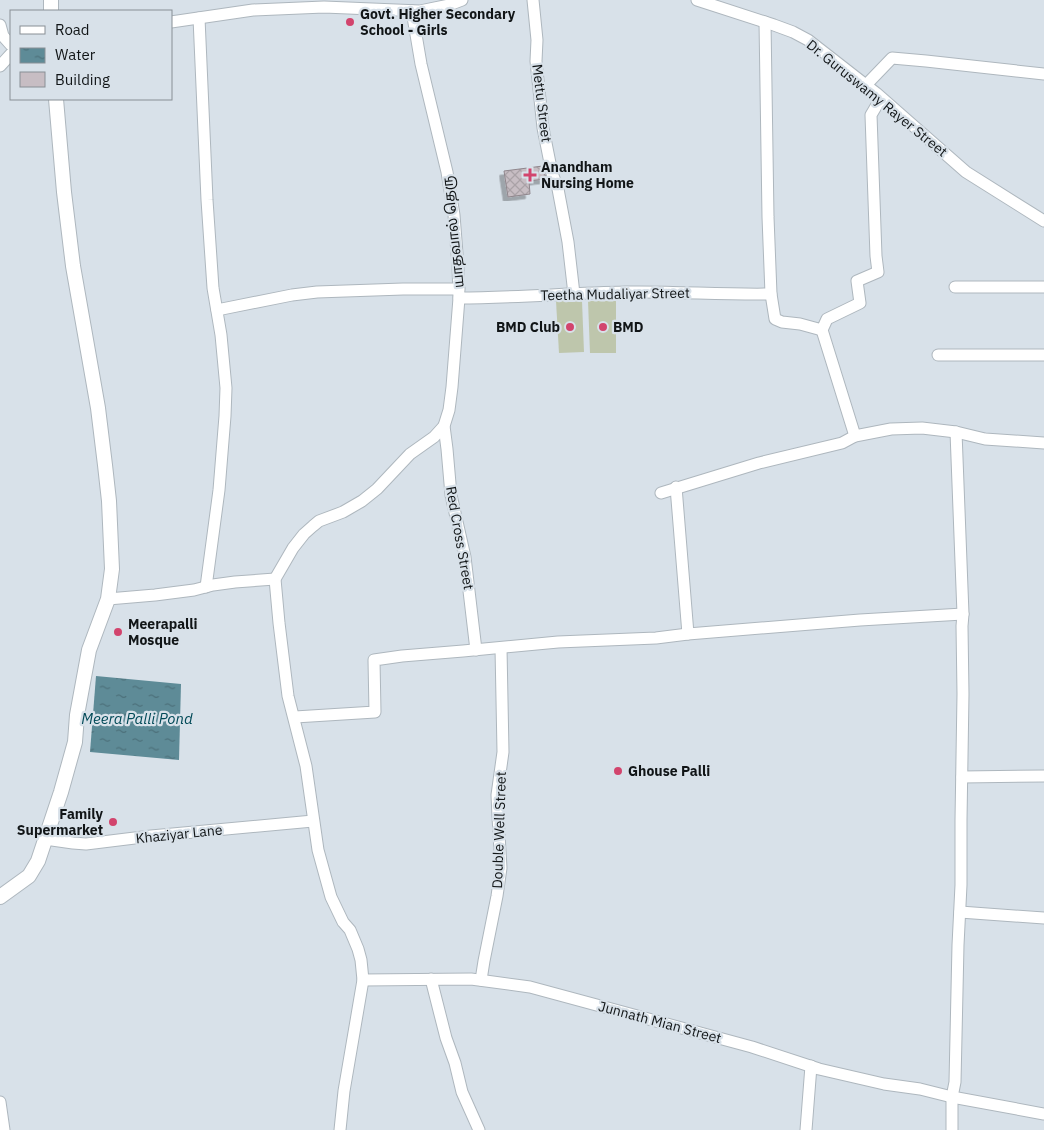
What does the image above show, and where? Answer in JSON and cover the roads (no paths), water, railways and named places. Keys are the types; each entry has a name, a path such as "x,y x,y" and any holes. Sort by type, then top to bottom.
{"street":[{"path":"172,22 253,10 267,5 426,10 462,0"},
{"name":"Mettu Street","path":"533,0 537,40 536,61 544,128 552,173 558,188 574,294"},
{"name":"Dr. Guruswamy Rayer Street","path":"697,0 793,32 808,40 882,98 966,172 1044,221"},
{"name":"யாதவால் தெரு","path":"403,8 421,64 442,150 451,195 456,238 459,294 452,387 449,410 444,426"},
{"path":"199,18 213,288 221,335 226,388 219,490 206,587"},
{"path":"765,22 768,217 771,294 775,319 822,330"},
{"path":"0,25 3,36 10,44"},
{"path":"0,66 10,55"},
{"path":"866,85 892,58 1044,74"},
{"path":"856,436 822,330 827,318 860,303 857,281 878,272 871,115 882,98"},
{"path":"0,897 29,876 38,861 61,792 74,742 78,707 89,650 108,598 112,569 109,501 105,465 96,399 73,266 56,100"},
{"path":"954,287 1044,287"},
{"name":"Teetha Mudaliyar Street","path":"216,310 317,292 403,289 494,298 653,292 771,294"},
{"path":"938,355 1044,354"},
{"path":"340,1130 344,1091 363,980 361,960 350,930 343,922 329,892 318,850 306,766 288,696 275,579 293,548 318,521 343,512 362,501 377,489 410,454 434,437 444,426"},
{"name":"Red Cross Street","path":"444,426 448,449 451,495 466,557 476,650"},
{"path":"661,493 759,463 842,443 856,436 891,428 922,428 956,432 985,439 1044,443"},
{"path":"952,1130 961,886 963,694 963,614 956,432"},
{"path":"676,488 688,634"},
{"path":"108,598 156,595 235,582 275,579"},
{"path":"294,717 375,712 374,660 558,642 656,638 860,620 963,614"},
{"name":"Double Well Street","path":"481,980 501,868 497,802 503,752 501,648"},
{"path":"962,777 1044,776"},
{"name":"Khaziyar Lane","path":"45,839 86,844 159,835 314,821"},
{"path":"960,912 1044,918"},
{"name":"Junnath Mian Street","path":"363,980 471,979 530,987 752,1047 811,1066 876,1082 1044,1114"},
{"path":"431,980 462,1092 479,1130"},
{"path":"806,1130 811,1066"},
{"path":"0,1102 4,1130"}],"water":[{"name":"Meera Palli Pond","path":"96,676 181,684 179,760 90,752"}],"place":[{"name":"Govt. Higher Secondary School - Girls","path":"350,22"},
{"name":"Anandham Nursing Home","path":"530,175"},
{"name":"BMD Club","path":"570,327"},
{"name":"BMD","path":"603,327"},
{"name":"Meerapalli Mosque","path":"118,632"},
{"name":"Ghouse Palli","path":"618,771"},
{"name":"Family Supermarket","path":"113,822"}]}
